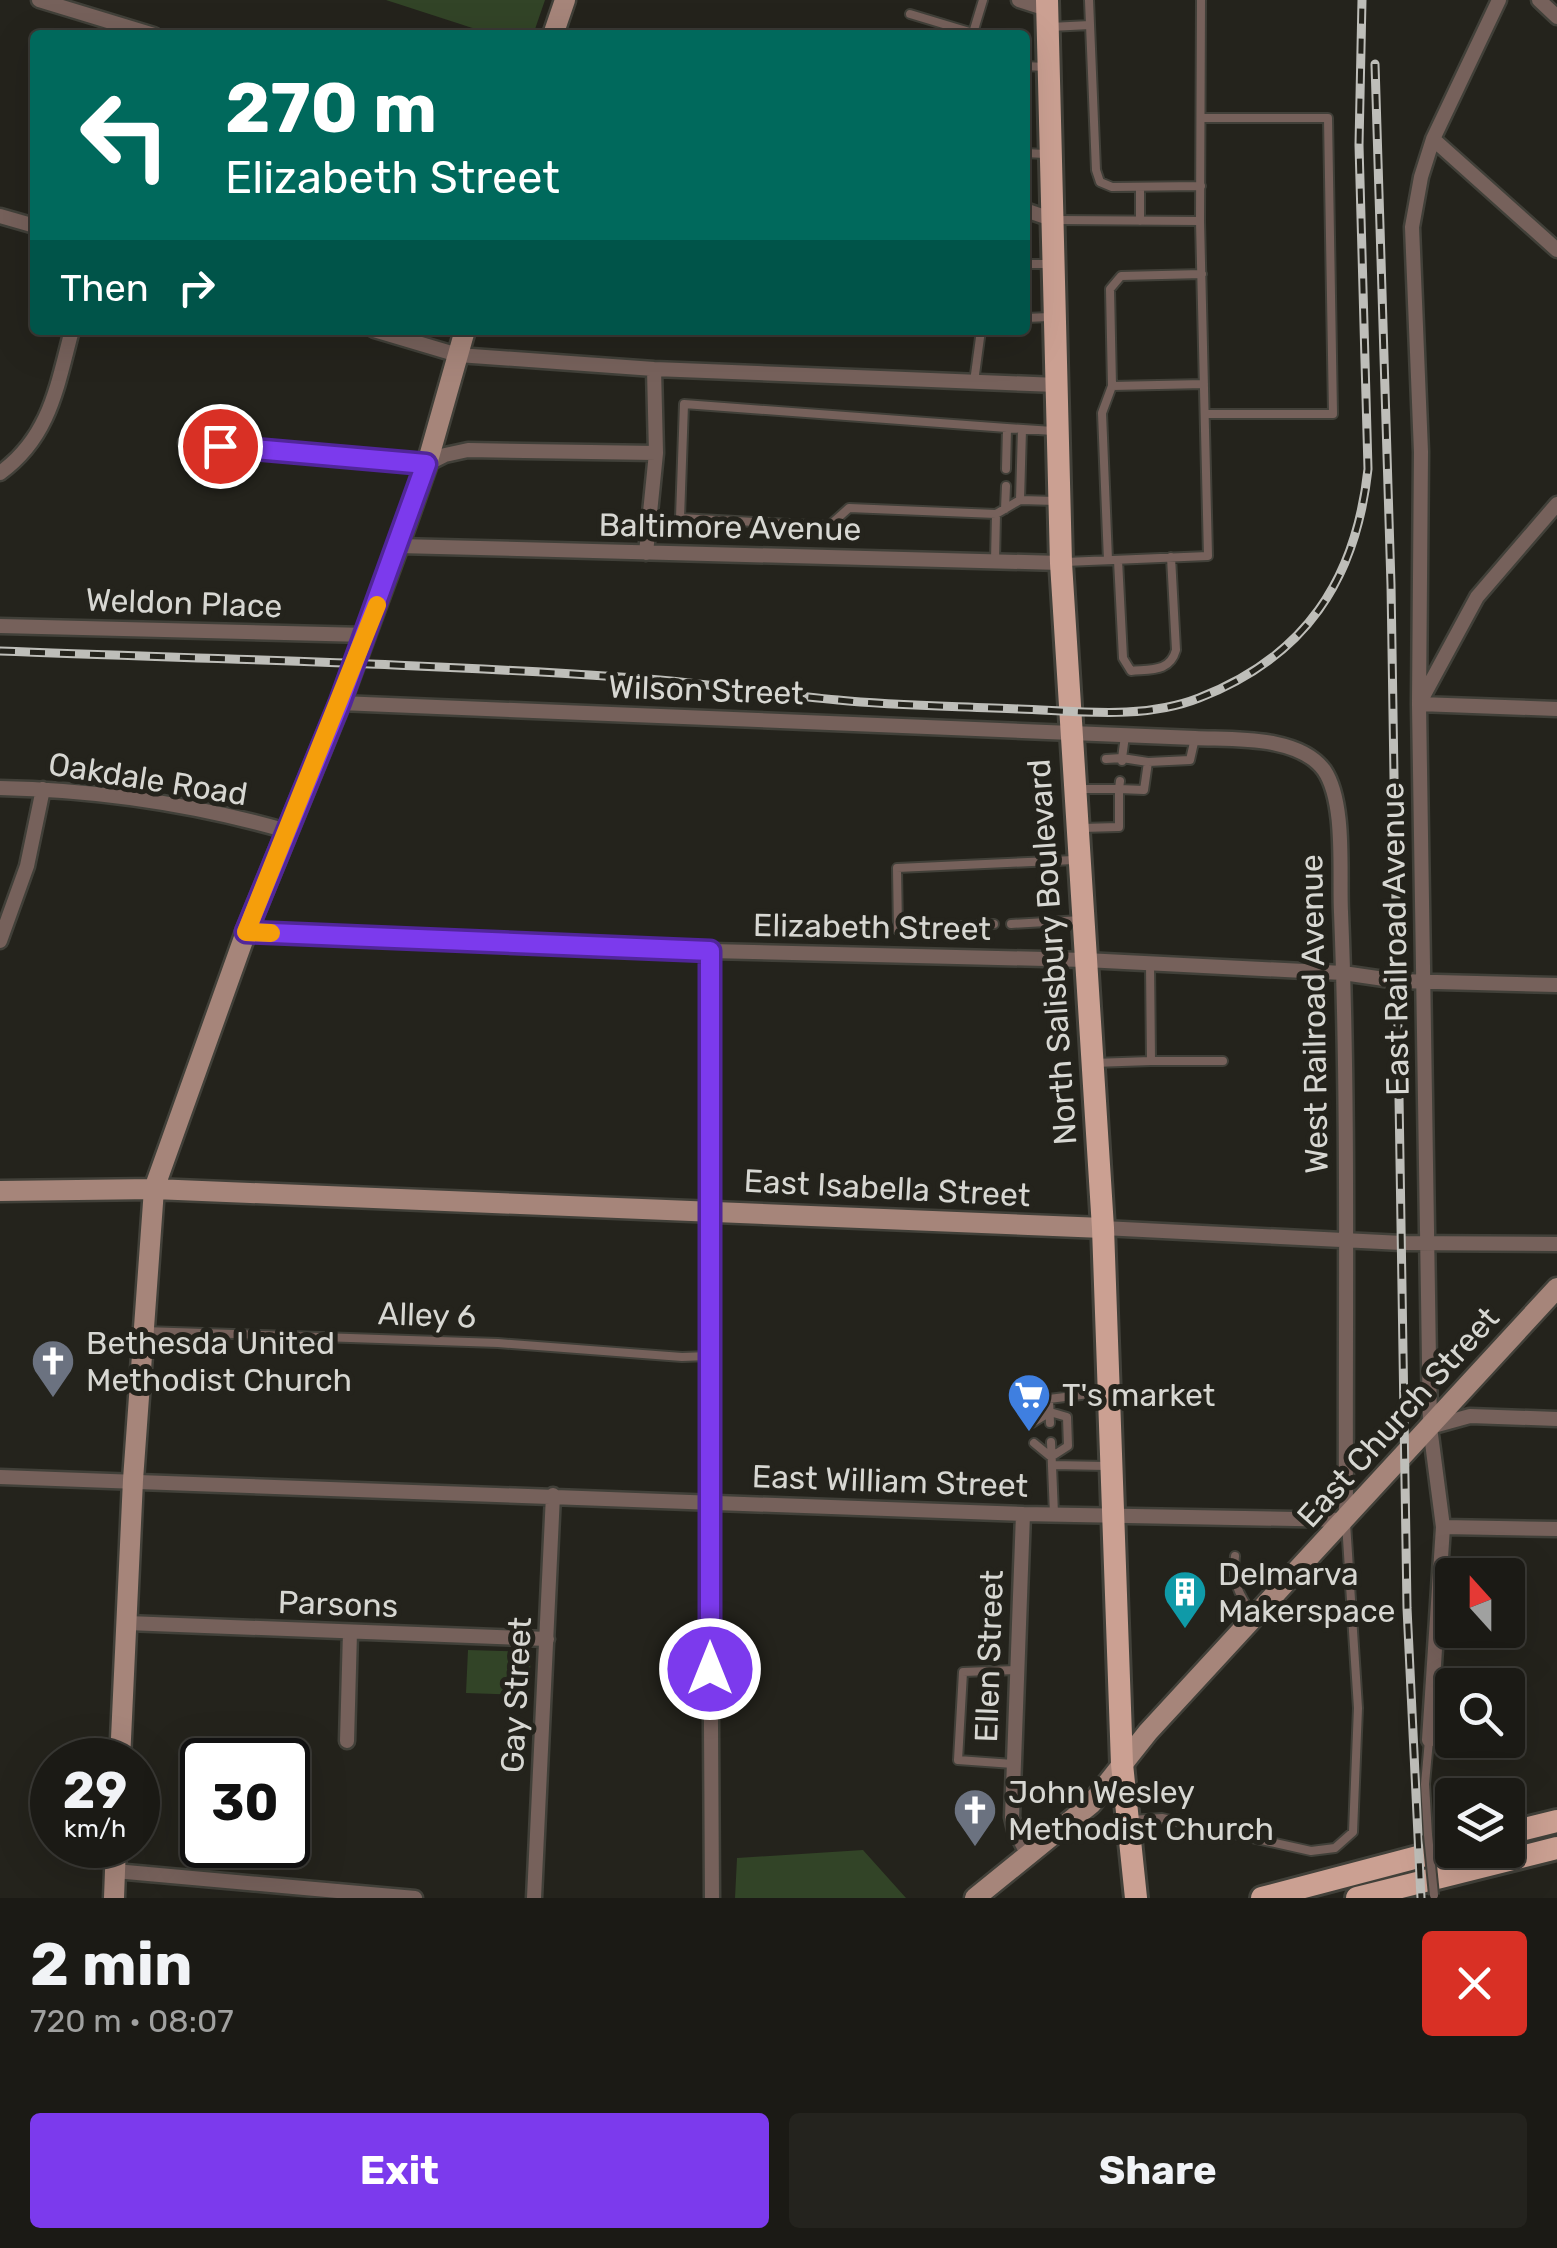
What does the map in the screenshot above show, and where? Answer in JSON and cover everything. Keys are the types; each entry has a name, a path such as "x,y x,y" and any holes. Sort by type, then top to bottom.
{"main road":[{"name":"North Salisbury Boulevard","path":"1048,12 1060,562 1103,1228 1122,1764 1134,1887"},
{"path":"1525,1828 1557,1820"},
{"path":"1357,1898 1557,1848"},
{"path":"1262,1898 1435,1852"}],"street":[{"path":"39,0 138,30"},
{"path":"554,30 565,0"},
{"path":"1019,0 1048,12"},
{"name":"East Railroad Avenue","path":"1430,1740 1442,1527 1430,1427 1419,704 1421,470 1412,227 1433,138 1499,0"},
{"path":"1538,0 1557,18"},
{"path":"1433,138 1557,250"},
{"path":"1030,212 1054,220"},
{"path":"0,216 30,225"},
{"path":"0,473 31,446 50,410 71,335"},
{"path":"391,335 458,355 654,369 1057,385"},
{"path":"121,1738 154,1189 246,932 366,635 426,464 464,335"},
{"path":"646,553 656,452 654,369"},
{"path":"186,443 426,464 468,450 656,452"},
{"path":"1557,504 1477,597 1419,704 1557,708"},
{"name":"Baltimore Avenue","path":"398,546 1060,562"},
{"name":"Weldon Place","path":"0,626 366,635"},
{"name":"Wilson Street","path":"340,702 1070,733"},
{"name":"West Railroad Avenue","path":"1070,733 1282,746 1308,756 1322,767 1338,808 1343,973 1346,1520"},
{"name":"Oakdale Road","path":"0,788 42,789 197,807 287,831"},
{"path":"0,941 26,866 42,789"},
{"name":"Elizabeth Street","path":"246,932 710,951 1086,960 1343,973 1423,982 1557,985"},
{"path":"710,951 712,1898"},
{"name":"East Isabella Street","path":"0,1191 154,1189 1428,1244 1557,1244"},
{"name":"East Church Street","path":"976,1898 1091,1804 1122,1764 1557,1288"},
{"path":"1430,1427 1470,1416 1557,1419"},
{"name":"East William Street","path":"0,1476 709,1504 1346,1520"},
{"name":"Gay Street","path":"534,1898 553,1495"},
{"name":"Ellen Street","path":"1022,1514 1012,1816 1028,1857"},
{"path":"1442,1527 1557,1529"},
{"name":"Parsons","path":"127,1623 547,1638"},
{"path":"347,1740 350,1632"},
{"path":"114,1898 115,1868"},
{"path":"115,1871 298,1893 415,1898"}],"lane":[{"path":"975,30 983,0"},
{"path":"1089,0 1096,170 1100,182 1112,187 1201,186"},
{"path":"1060,562 1208,556 1200,221 1200,0"},
{"path":"1048,12 1090,25"},
{"path":"910,14 961,30"},
{"path":"1030,66 1049,67"},
{"path":"1201,118 1328,118 1333,414 1205,414"},
{"path":"1030,153 1052,154"},
{"path":"1140,187 1140,221"},
{"path":"1054,220 1200,221"},
{"path":"1030,264 1055,264"},
{"path":"1170,557 1176,650 1173,660 1164,668 1131,671 1124,658 1102,413 1112,386 1110,289 1121,276 1202,274"},
{"path":"1030,318 1056,317"},
{"path":"974,382 981,335"},
{"path":"1112,386 1204,384"},
{"path":"1058,431 684,404 680,518 828,526 849,508 996,514 1020,500 1059,500"},
{"path":"1006,469 1008,428"},
{"path":"1020,500 1022,428"},
{"path":"1005,509 1006,486"},
{"path":"995,561 996,514"},
{"path":"1122,760 1125,735"},
{"path":"1106,759 1190,760 1195,738"},
{"path":"1074,789 1103,784 1144,790 1148,762"},
{"path":"1077,828 1119,827 1120,785"},
{"path":"994,924 898,930 897,868 1079,860"},
{"path":"1011,924 1083,920"},
{"path":"1150,963 1151,1062"},
{"path":"1092,1064 1222,1061"},
{"name":"Alley 6","path":"144,1331 498,1343 682,1358 709,1356"},
{"path":"1050,1423 1049,1399 1109,1392"},
{"path":"1032,1424 1050,1412"},
{"path":"1050,1412 1067,1417 1068,1446 1052,1461"},
{"path":"1051,1442 1054,1514"},
{"path":"1034,1443 1052,1461 1112,1466"},
{"path":"1127,1820 1162,1818 1311,1851 1335,1848 1353,1832 1358,1708 1346,1520"},
{"path":"1235,1556 1232,1577 1236,1590 1255,1618"},
{"path":"1013,1764 958,1760 963,1672 1016,1670"},
{"path":"1430,1740 1425,1784 1435,1897"}],"green space":[{"path":"386,0 545,0 535,30 479,30"},
{"path":"468,1650 531,1652 529,1695 466,1693"},
{"path":"863,1850 906,1898 735,1898 737,1858"}],"railway":[{"path":"0,651 543,672 675,681 861,702 1087,712 1133,712 1178,705 1236,681 1268,661 1319,610 1337,579 1362,509 1368,469 1359,145 1362,0"},
{"path":"1375,64 1391,585 1407,1608 1421,1898"}],"slow traffic":[{"path":"271,933 246,932 377,605"}],"place":[{"name":"Bethesda United Methodist Church","path":"53,1399"},
{"name":"T's market","path":"1029,1433"},
{"name":"Delmarva Makerspace","path":"1185,1630"},
{"name":"John Wesley Methodist Church","path":"975,1848"}],"route":[{"path":"220,446 426,464 340,702 246,932 710,951 710,1669"}]}
